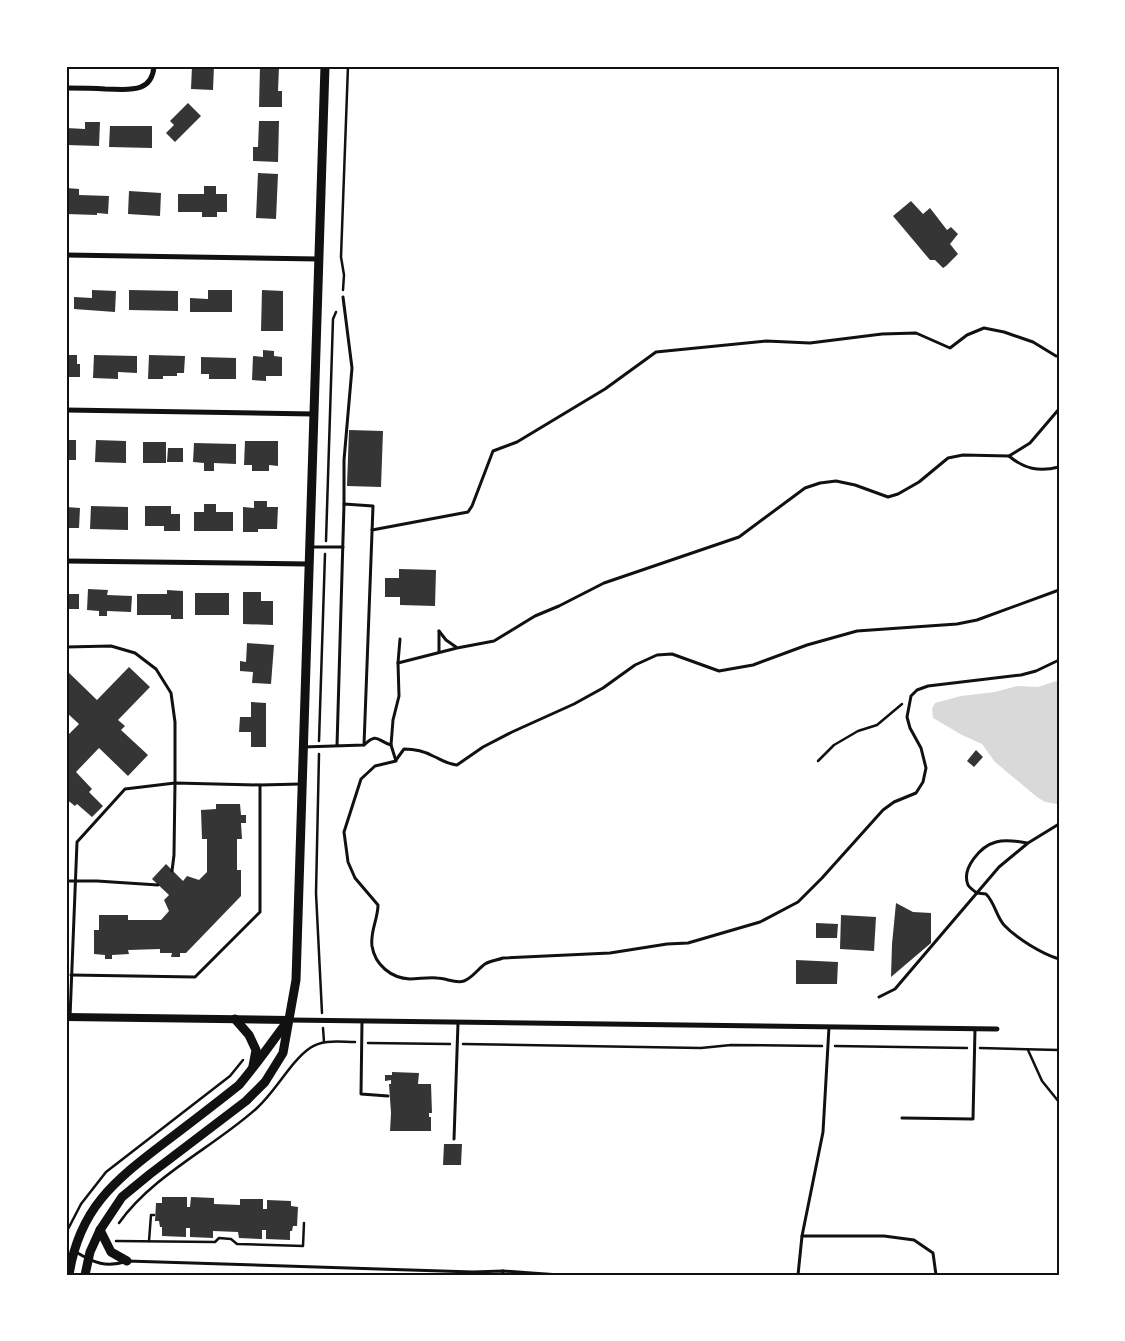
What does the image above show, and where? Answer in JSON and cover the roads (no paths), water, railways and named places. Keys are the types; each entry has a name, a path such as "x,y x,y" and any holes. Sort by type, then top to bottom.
{"main road":[{"path":"85,1275 88,1259 100,1230 122,1197 246,1101 265,1082 283,1053 296,980 324,66"},
{"path":"235,1019 248,1035 256,1050 253,1069"},
{"path":"69,1275 73,1251 88,1217 114,1182 239,1085 289,1020"},
{"path":"100,1230 111,1252 127,1261"}],"street":[{"path":"66,88 138,89 146,84 154,74 154,66"},
{"path":"66,255 318,259"},
{"path":"66,410 313,414"},
{"path":"66,561 308,564"},
{"path":"68,1017 997,1029"}],"lane":[{"path":"337,746 344,460 352,368 343,297"},
{"path":"372,530 468,512 493,450 517,442 605,389 656,352 766,340 810,343 882,334 916,333 950,348 967,335 984,328 1004,332 1033,342 1059,356"},
{"path":"398,664 439,652 494,640 535,616 559,606 604,582 739,537 805,488 820,483 836,481 855,485 888,497 898,494 919,482 948,458 963,455 1009,456 1030,443 1059,409"},
{"path":"1052,416 1059,414"},
{"path":"1009,456 1019,464 1030,469 1048,470 1059,467"},
{"path":"344,504 373,506 364,745"},
{"path":"309,546 343,547"},
{"path":"1059,590 977,620 957,624 857,631 807,645 753,665 719,671 672,654 658,655 634,665 616,680 581,700 512,732 457,765 446,764 432,755 404,749 396,760 375,766 360,779 344,832 348,862 355,878 378,905 378,912 372,929 372,946 375,957 381,965 396,976 408,979 436,977 459,982 471,976 486,963 503,958 610,953 667,944 688,943 760,922 798,902 883,810 894,802 916,793 923,782 926,768 907,717 911,696 917,690 928,686 1021,675 1036,671 1059,660"},
{"path":"439,652 438,631 457,648"},
{"path":"396,760 391,745 393,720 398,696 400,639"},
{"path":"66,647 111,646 134,653 156,669 171,693 175,722 172,870"},
{"path":"303,747 364,745 376,737 391,745"},
{"path":"68,1017 77,842 125,789 175,783 302,784"},
{"path":"71,975 195,977 260,912 260,785"},
{"path":"879,997 895,989 999,868 1028,843 1059,824"},
{"path":"1028,843 1010,840 994,842 980,851 970,864 967,873 968,885 976,893 986,894 991,898 996,913 1005,926 1048,956 1059,959"},
{"path":"66,881 158,885"},
{"path":"362,1021 361,1094 388,1096"},
{"path":"454,1139 458,1022"},
{"path":"798,1275 802,1236 823,1132 829,1027"},
{"path":"902,1118 973,1119 975,1029"},
{"path":"802,1236 884,1236 914,1240 933,1253 936,1275"},
{"path":"73,1251 88,1259 103,1264 115,1265 127,1261 560,1275"}]}
